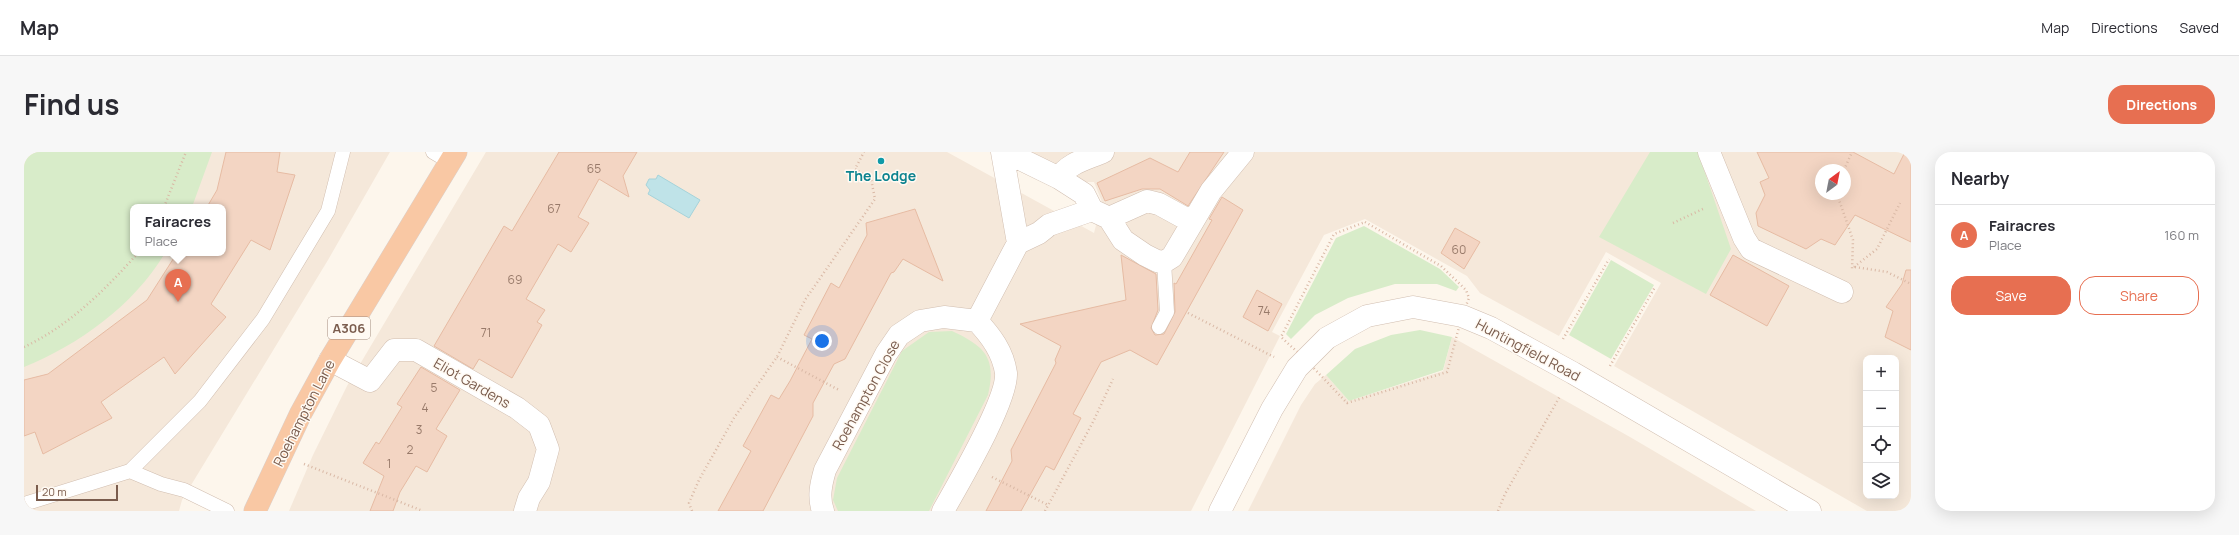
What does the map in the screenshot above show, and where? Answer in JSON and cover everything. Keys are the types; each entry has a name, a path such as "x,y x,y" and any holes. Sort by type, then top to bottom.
{"highway":[{"name":"Roehampton Lane","path":"255,511 281,455 330,360 446,155"}],"street":[{"path":"1002,152 1018,243"},
{"path":"1006,152 1059,178 1084,194 1123,240 1145,255 1157,261 1164,262 1172,258 1211,191 1243,152"},
{"path":"1059,178 1064,170 1072,165 1103,152"},
{"path":"1709,152 1744,238 1751,248 1842,292"},
{"path":"943,511 992,418 1004,390 1006,373 996,342 978,320 1018,243 1039,233 1049,225 1100,214 1147,201 1159,204 1192,222"},
{"name":"Huntingfield Road","path":"1220,511 1272,409 1297,368 1327,338 1367,316 1413,307 1462,316 1491,328 1598,387 1810,511"},
{"name":"Roehampton Close","path":"823,511 820,488 825,470 886,354 899,335 920,321 944,317 978,320"},
{"name":"Eliot Gardens","path":"330,360 370,381 394,350 416,350 517,408 539,425 548,449 539,482 529,498 524,511"}],"lane":[{"path":"24,504 130,471 200,401 263,319 328,211 343,152"},
{"path":"1159,327 1167,312 1164,262"},
{"path":"130,471 161,484 184,490 228,511"}],"path":[{"path":"165,204 186,152"},
{"path":"692,511 689,503 699,480 734,418 777,357 805,300 875,199 871,179 855,168 864,152"},
{"path":"1847,164 1852,152"},
{"path":"1673,223 1728,198"},
{"path":"1839,200 1853,240 1854,267"},
{"path":"1842,292 1854,267 1877,249 1900,203"},
{"path":"24,347 44,338 101,293 135,256"},
{"path":"1551,361 1609,259"},
{"path":"1854,267 1887,272 1911,284"},
{"path":"1598,387 1655,287"},
{"path":"1166,302 1297,368"},
{"path":"777,357 861,402"},
{"path":"1498,511 1505,494 1573,373"},
{"path":"1045,511 1093,422 1113,379"},
{"path":"281,455 423,511"},
{"path":"968,465 1048,505"}],"shaded area":[{"path":"24,152 390,152 328,260 182,500 179,511 24,511"},
{"path":"486,152 947,152 1094,233 1102,202 1094,182 1080,182 1031,152 1911,152 1911,511 1867,511 1614,366 1661,283 1606,252 1559,336 1480,293 1467,276 1365,219 1324,235 1272,332 1280,336 1191,511 289,511 313,455 347,386"},
{"path":"1452,337 1630,437 1756,511 1248,511 1301,405 1315,384 1326,375 1349,401 1443,371"}],"green space":[{"path":"24,152 212,152 193,204 130,204 130,256 163,256 138,290 104,321 85,335 45,358 24,367"},
{"path":"1650,152 1698,152 1731,249 1706,294 1599,237"},
{"path":"1364,226 1440,269 1459,287 1456,291 1437,284 1395,284 1348,298 1315,315 1291,339 1286,334 1336,238"},
{"path":"1611,260 1654,285 1611,359 1569,335"},
{"path":"1420,330 1452,337 1443,370 1349,401 1326,375 1355,349 1391,335"},
{"path":"952,331 972,342 985,354 991,371 990,382 988,395 929,511 838,511 833,500 837,478 902,351 929,332"}],"water":[{"path":"658,175 700,200 689,218 648,194 650,190 646,185 649,179 656,179"}],"building":[{"path":"226,152 280,152 277,172 295,175 270,250 251,240 211,304 226,317 175,374 164,357 101,402 112,418 43,454 35,432 24,436 24,380 48,374 147,300 175,256 226,256 226,204 209,204 217,190"},
{"path":"559,152 637,152 623,176 629,197 599,179 578,217 589,223 571,252 558,244 526,299 545,310 537,322 542,325 512,378 479,359 473,369 434,346 504,226 512,231"},
{"path":"1190,152 1224,152 1188,206 1160,189 1142,189 1105,201 1097,183 1150,158 1178,172"},
{"path":"1757,152 1853,152 1894,174 1905,152 1911,152 1911,242 1855,215 1835,245 1821,239 1806,249 1758,226 1756,213 1765,195 1760,182 1769,178"},
{"path":"1222,197 1243,210 1157,365 1130,350 1101,362 1073,414 1081,418 1054,470 1046,466 1021,511 986,511 1012,461 1011,450 1056,363 1055,360 1061,346 1020,324 1126,300 1121,255 1156,274 1158,310 1151,328 1155,335 1164,334 1175,312 1174,283 1176,284 1212,220 1209,219"},
{"path":"915,209 943,281 903,259 894,272 891,273 845,359 834,364 813,403 813,416 763,511 718,511 751,451 743,446 771,395 779,399 790,381 812,339 804,335 831,283 839,288 867,235 866,223"},
{"path":"1455,228 1480,242 1464,269 1441,253"},
{"path":"1733,255 1789,286 1767,326 1710,295"},
{"path":"1906,270 1911,270 1911,350 1885,337 1893,311 1886,307 1902,284"},
{"path":"1257,290 1282,304 1268,331 1243,317"},
{"path":"421,367 460,390 436,429 447,436 427,472 416,466 400,492 393,511 370,511 384,476 363,463 376,442 379,444 402,407 397,404"}],"place":[{"name":"The Lodge","path":"881,161"},
{"name":"Fairacres","path":"178,302"}]}
